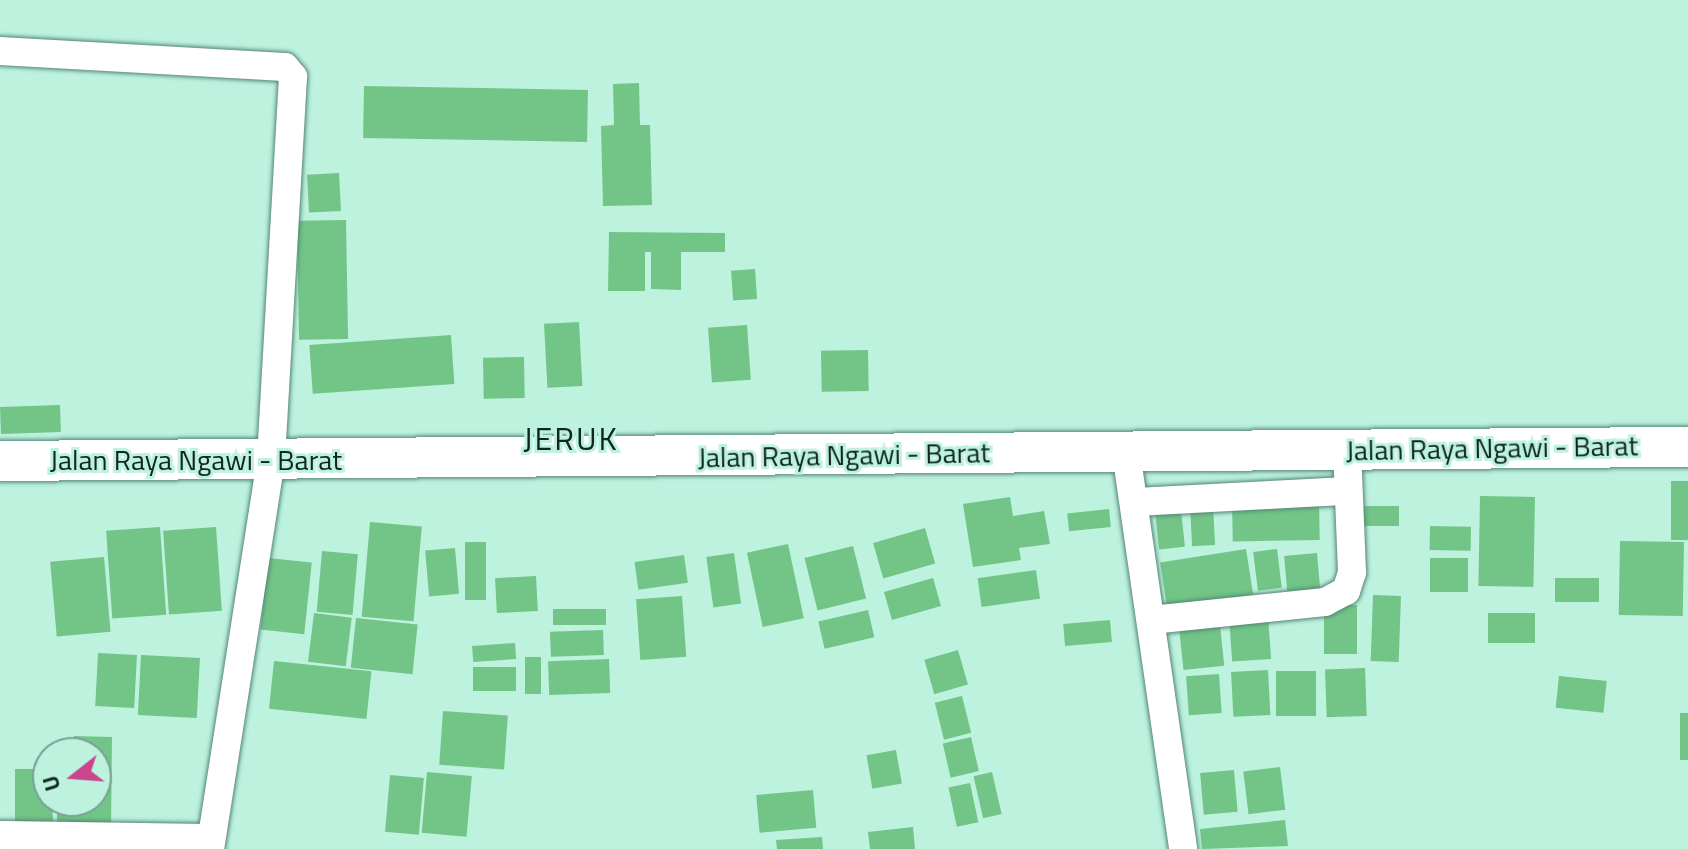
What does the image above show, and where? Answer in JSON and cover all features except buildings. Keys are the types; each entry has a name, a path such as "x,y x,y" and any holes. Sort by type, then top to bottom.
{"main road":[{"name":"Jalan Raya Ngawi - Barat","path":"0,461 271,460 1130,478 1347,471 1688,447"}],"street":[{"path":"0,51 254,64 285,67 293,77 271,460 210,843 0,835"},
{"path":"1151,620 1337,598 1352,572 1347,471"},
{"path":"1130,478 1183,849"}],"district":[{"name":"JERUK","path":"571,438"}]}
